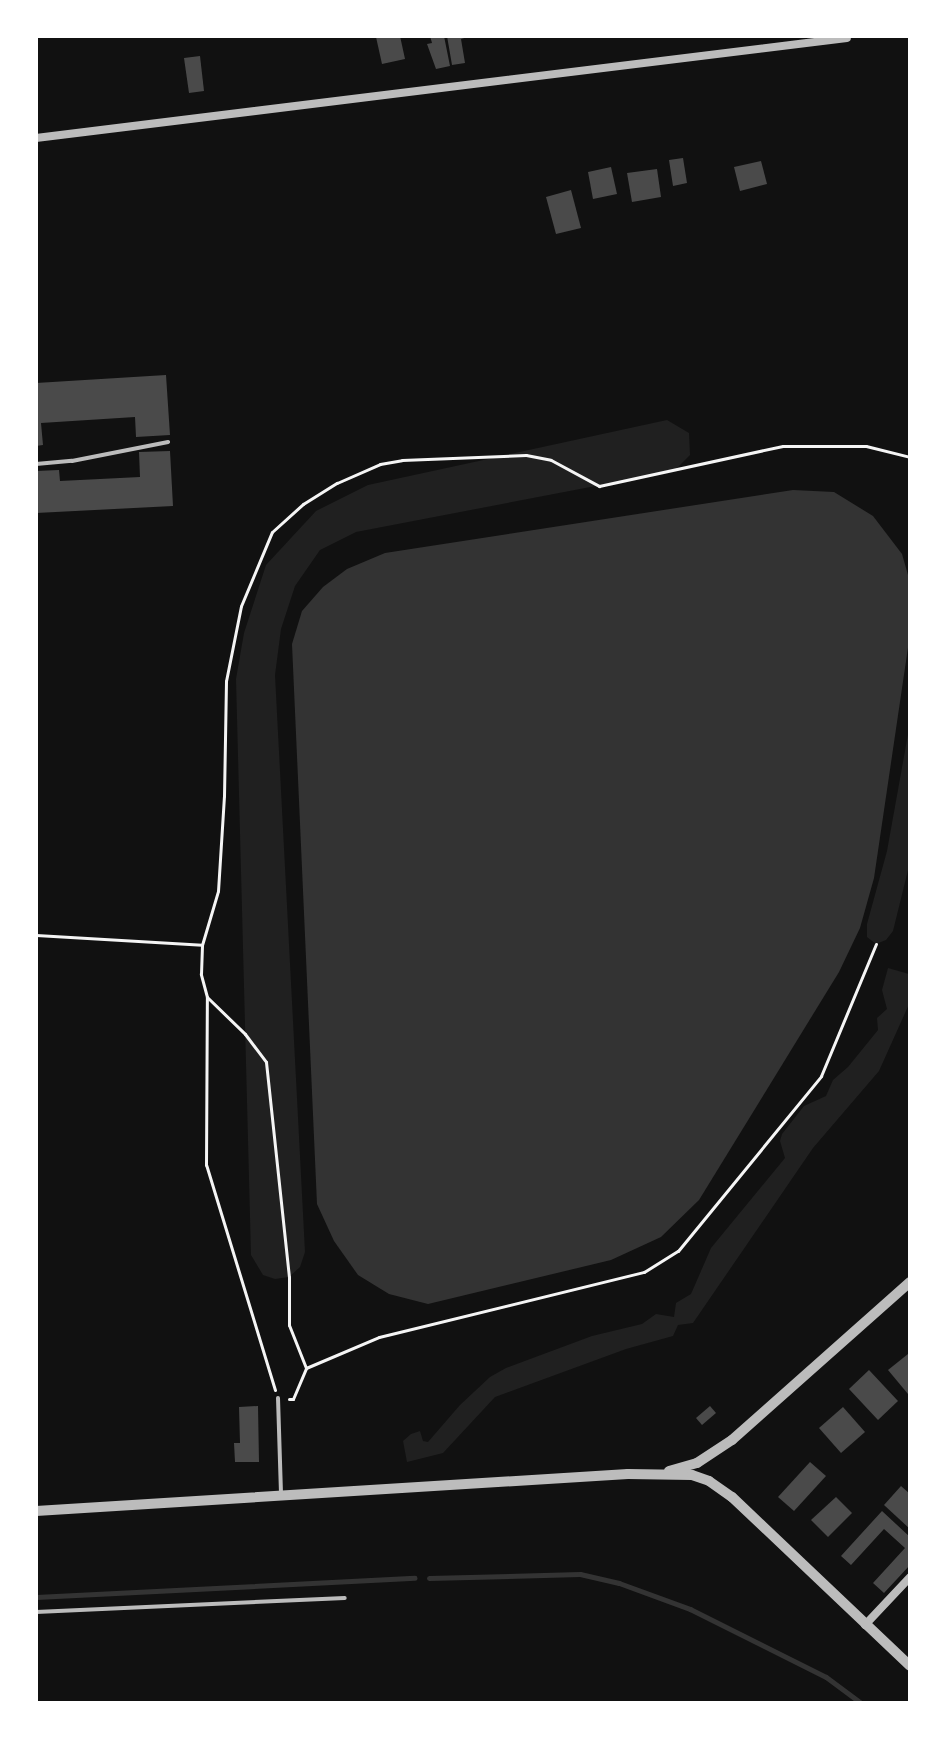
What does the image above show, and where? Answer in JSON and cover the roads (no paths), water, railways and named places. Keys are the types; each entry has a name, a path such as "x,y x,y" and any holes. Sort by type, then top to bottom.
{"street":[{"path":"36,138 847,38"},
{"path":"663,1473 697,1463 732,1440 910,1282"},
{"path":"36,1511 663,1473 701,1478 719,1487 910,1666"},
{"path":"865,1625 910,1577"}],"lane":[{"path":"36,464 72,461 168,442"},
{"path":"278,1398 281,1494"},
{"path":"36,1612 345,1598"}],"waterway":[{"path":"429,1578 580,1574 619,1583 690,1609 826,1677 861,1703"},
{"path":"36,1597 415,1578"}]}
